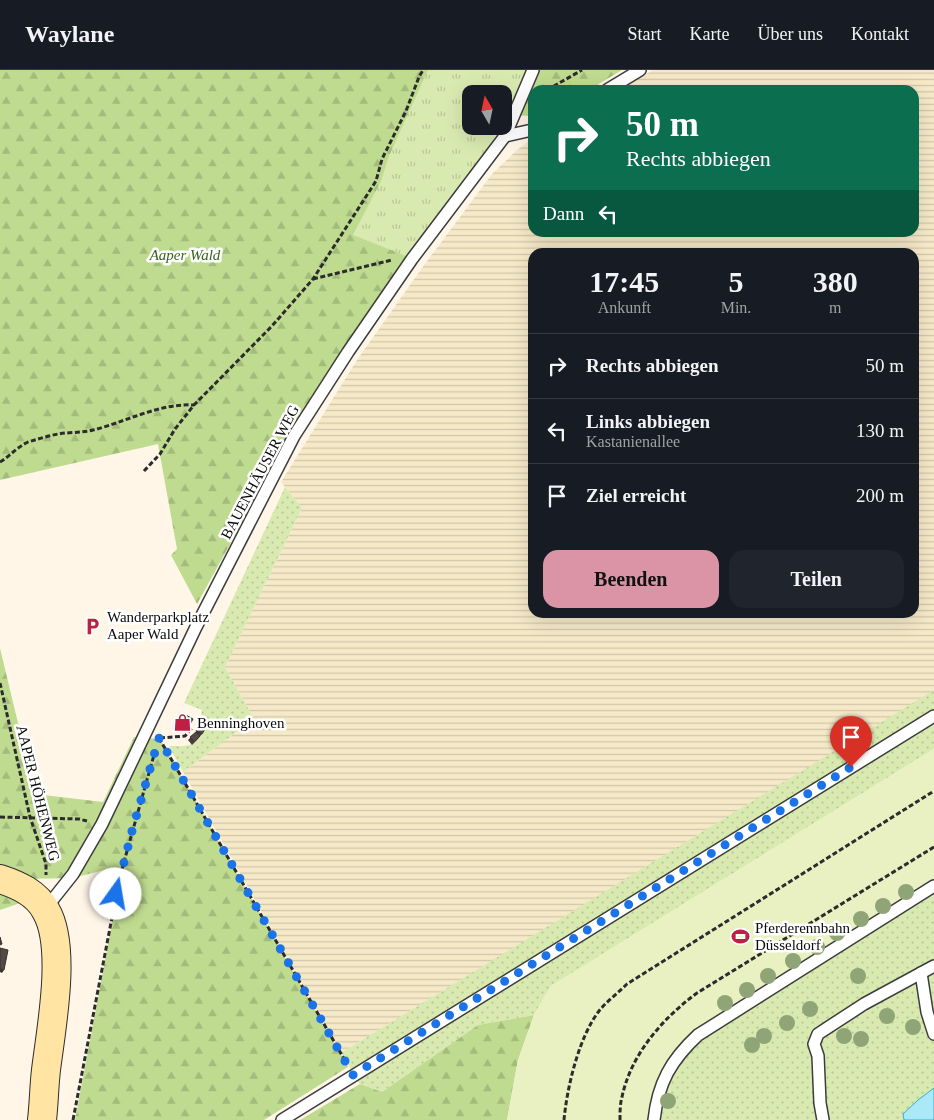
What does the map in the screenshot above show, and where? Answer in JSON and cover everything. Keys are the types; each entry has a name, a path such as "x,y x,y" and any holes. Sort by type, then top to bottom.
{"street":[{"path":"0,879 23,888 32,894 49,918 56,948 55,991 42,1120"}],"lane":[{"name":"BAUENHÄUSER WEG","path":"49,918 102,824 196,627 294,436 348,352 412,260 505,136 533,70"},
{"path":"615,85 640,70"},
{"path":"505,136 528,131"},
{"path":"282,1120 934,716"},
{"path":"654,1120 660,1087 669,1069 682,1050 698,1036 933,889"},
{"path":"823,1120 820,1103 818,1056 814,1044 818,1034 856,1009 934,966"},
{"path":"921,972 927,1012 934,1034"}],"path":[{"path":"144,471 160,454 175,429 194,405 272,326 312,279 376,181 382,159 406,111 423,70"},
{"path":"555,85 582,70"},
{"path":"312,279 395,259 412,260"},
{"path":"0,462 20,446 27,443 59,434 104,427 144,413 186,404 194,405"},
{"name":"AAPER HÖHENWEG","path":"0,683 30,817 46,864 49,918"},
{"path":"144,736 159,738 185,736 193,727"},
{"path":"73,1120 120,876 162,730"},
{"path":"159,738 353,1075"},
{"path":"564,1120 570,1083 588,1030 600,1010 627,984 934,791"},
{"path":"0,817 79,819 102,824"},
{"path":"620,1120 622,1097 630,1072 643,1048 676,1008 934,847"}],"shaded area":[{"path":"653,70 934,70 934,692 341,1053 183,772 254,719 225,667 302,508 281,482 357,360 422,268 492,174 528,142 528,237 919,237 919,85 628,85"}],"green space":[{"name":"Aaper Wald","path":"0,70 622,70 597,85 528,85 528,116 512,115 512,85 462,85 462,135 495,135 477,165 406,256 291,434 197,604 171,555 177,549 158,444 0,480"},
{"path":"428,70 526,70 512,107 512,85 462,85 462,135 495,135 477,165 406,256 353,235 381,181 389,156"},
{"path":"285,487 302,508 225,667 254,719 183,772 169,746 187,746 191,744 198,739 205,728 200,723 202,710 184,703"},
{"path":"0,648 35,794 103,802 134,737 160,739 348,1067 264,1120 75,1120 117,897 116,867 73,878 24,879 0,870"},
{"path":"934,690 934,749 551,986 534,1015 478,1025 382,1092 360,1084 341,1053"},
{"name":"Pferderennbahn Düsseldorf","path":"934,749 934,886 721,1020 669,1069 654,1120 507,1120 518,1060 534,1015 551,986"},
{"path":"934,886 934,1120 654,1120 655,1108 682,1050"},
{"path":"0,889 20,903 0,910"},
{"path":"534,1015 518,1060 507,1120 300,1120 360,1084 382,1092 478,1025"}],"water":[{"path":"934,1088 934,1120 904,1120 903,1114"}],"building":[{"path":"184,714 193,719 188,728 179,722"},
{"path":"201,723 207,726 202,734 196,731"},
{"path":"196,732 200,736 194,742 190,737"},
{"path":"0,948 8,950 4,970 0,969"}],"place":[{"name":"Wanderparkplatz Aaper Wald","path":"93,626"},
{"name":"Benninghoven","path":"183,723"},
{"name":"Pferderennbahn Düsseldorf","path":"741,937"}],"route":[{"path":"116,894 159,738 353,1075 851,767"}]}
